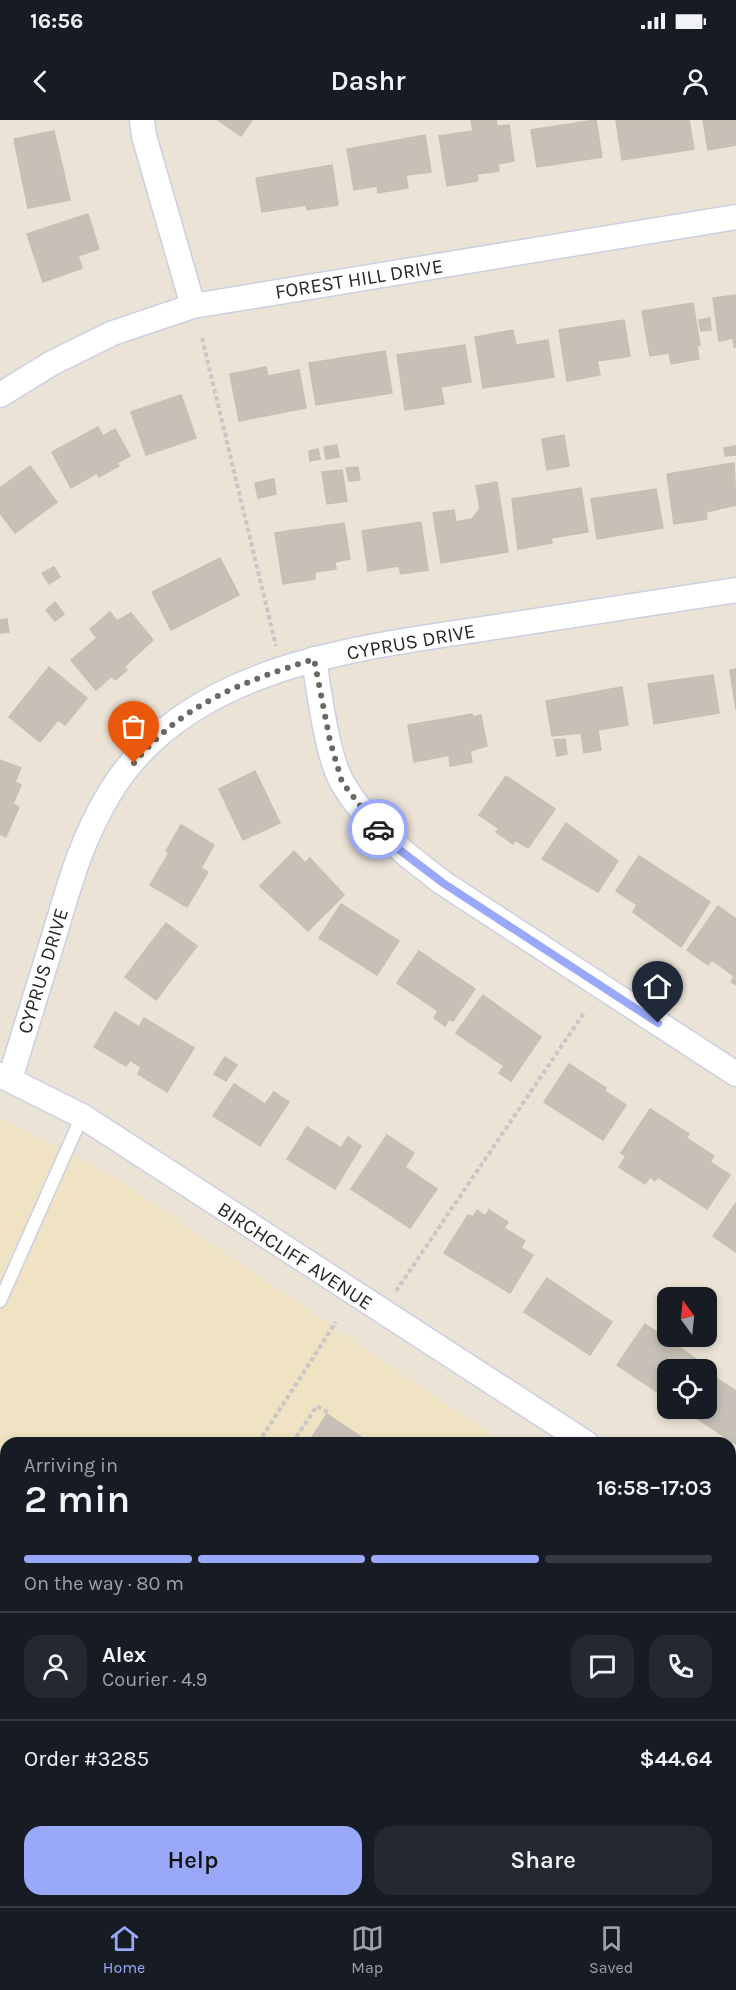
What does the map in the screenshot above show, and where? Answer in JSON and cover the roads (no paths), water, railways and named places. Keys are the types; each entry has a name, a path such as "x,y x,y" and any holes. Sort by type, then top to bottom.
{"street":[{"path":"142,120 144,136 192,306"},
{"name":"FOREST HILL DRIVE","path":"0,395 52,363 113,333 192,306 736,217"},
{"name":"CYPRUS DRIVE","path":"5,1077 83,842 112,789 144,750 188,712 243,682 314,659 389,644 736,590"},
{"path":"314,659 330,741 342,782 368,818 397,848 443,883 736,1074"},
{"name":"BIRCHCLIFF AVENUE","path":"5,1077 82,1116 577,1437"}],"lane":[{"path":"0,1301 82,1116"}]}
